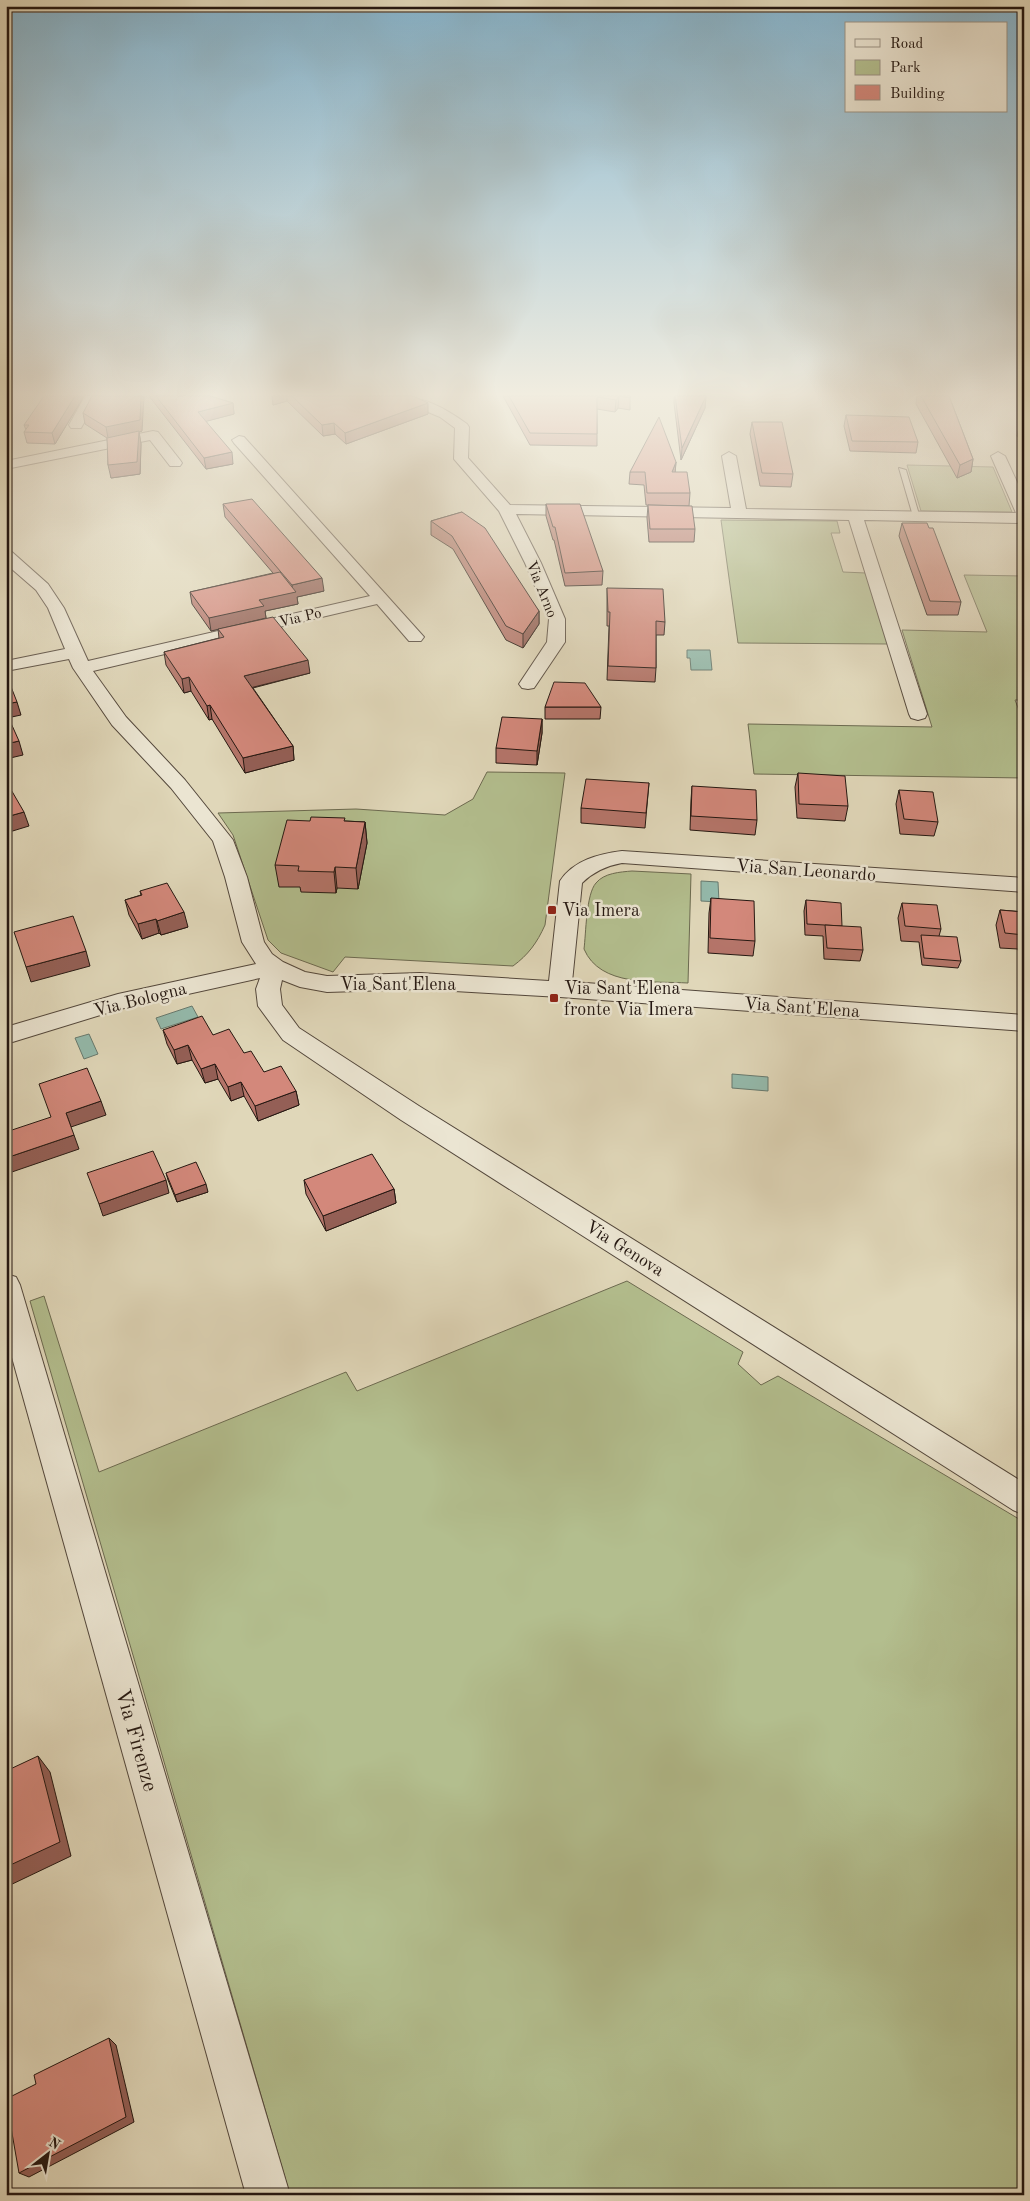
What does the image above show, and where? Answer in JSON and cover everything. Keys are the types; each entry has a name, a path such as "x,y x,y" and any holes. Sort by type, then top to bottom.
{"street":[{"path":"292,499 415,637"},
{"name":"Via Arno","path":"497,499 506,509 533,563 557,619 556,642 528,684"},
{"path":"736,499 739,513"},
{"path":"506,509 1024,517 1016,499"},
{"path":"855,515 918,714"},
{"name":"Via Sant'Elena","path":"6,555 42,587 56,608 79,660 119,720 178,784 223,840 236,877 253,942 264,959 275,967 300,979 327,984 420,981 560,989 1024,1023"},
{"name":"Via Po","path":"6,666 79,660 381,598"},
{"name":"Via San Leonardo","path":"560,989 571,881 580,872 605,860 622,858 1024,885"},
{"name":"Via Bologna","path":"6,1036 118,1002 275,967"},
{"name":"Via Genova","path":"275,967 268,989 270,1006 291,1034 410,1113 1024,1500"},
{"name":"Via Firenze","path":"7,1287 268,2195"}],"lane":[{"path":"911,499 917,516"}],"green space":[{"path":"917,499 1006,499 1012,512 921,511"},
{"path":"721,520 837,521 840,533 831,533 843,572 866,573 888,644 738,643"},
{"path":"964,575 1024,576 1024,700 1015,700 1024,723 1024,778 754,774 748,724 932,727 902,630 987,632"},
{"path":"487,772 565,773 545,925 532,948 513,966 345,957 333,972 281,953 268,940 233,835 218,813 356,809 445,815 473,799"},
{"path":"632,871 691,874 688,983 629,980 615,976 602,970 592,961 584,949 588,905 596,883 608,875"},
{"path":"627,1281 743,1352 738,1364 761,1385 778,1376 1024,1522 1024,2195 290,2195 30,1301 44,1296 99,1472 346,1372 357,1391"}],"shaded area":[{"path":"687,650 710,650 712,670 691,670 690,658 687,658"},
{"path":"701,881 718,882 719,902 701,901"},
{"path":"192,1006 198,1017 161,1029 156,1018"},
{"path":"89,1034 98,1054 84,1059 75,1038"},
{"path":"732,1074 768,1077 768,1091 732,1088"}],"building":[{"path":"252,499 322,578 292,585 223,504"},
{"path":"546,504 580,504 603,571 565,573 555,527 553,527"},
{"path":"648,505 692,506 695,529 650,529"},
{"path":"462,512 485,528 539,611 523,634 506,626 452,536 431,521"},
{"path":"902,523 927,523 929,528 933,528 961,602 930,601"},
{"path":"280,572 296,592 259,600 264,606 209,618 190,592"},
{"path":"607,588 663,589 665,622 656,621 656,668 608,666 610,612 608,612"},
{"path":"273,617 308,660 244,676 293,746 243,758 210,705 207,706 189,677 182,679 164,652 224,637 218,629"},
{"path":"6,674 17,702 6,704"},
{"path":"554,682 585,683 601,707 545,707"},
{"path":"6,712 19,741 6,744"},
{"path":"502,717 542,719 537,751 496,748"},
{"path":"798,773 845,776 848,806 799,804"},
{"path":"586,779 649,783 646,813 581,808"},
{"path":"6,781 24,812 6,817"},
{"path":"692,786 756,790 757,820 691,816"},
{"path":"899,790 933,792 938,822 904,819"},
{"path":"311,817 345,818 344,821 365,822 356,868 335,867 334,872 298,871 299,866 275,865 287,820 310,821"},
{"path":"167,883 184,912 157,921 156,919 138,924 125,900 142,895 140,891"},
{"path":"711,898 754,901 755,941 710,938"},
{"path":"806,900 841,903 842,926 807,924"},
{"path":"902,903 937,905 941,929 905,926"},
{"path":"1000,910 1024,912 1024,935 1005,933"},
{"path":"73,916 86,951 26,967 14,932"},
{"path":"825,925 861,927 863,950 827,948"},
{"path":"921,935 957,937 961,961 924,958"},
{"path":"202,1016 213,1035 229,1029 244,1053 251,1051 264,1072 281,1066 296,1091 255,1106 241,1082 228,1087 215,1064 201,1069 188,1045 174,1050 163,1030"},
{"path":"87,1068 101,1101 66,1113 74,1135 6,1158 6,1132 51,1117 39,1084"},
{"path":"153,1151 166,1180 99,1204 87,1173"},
{"path":"372,1154 394,1189 323,1216 304,1180"},
{"path":"196,1162 206,1184 175,1195 166,1173"},
{"path":"38,1756 60,1842 6,1867 6,1771"},
{"path":"109,2038 126,2117 19,2173 6,2099 36,2084 34,2075"}],"place":[{"name":"Via Imera","path":"552,910"},
{"name":"Via Sant'Elena fronte Via Imera","path":"554,998"}]}
